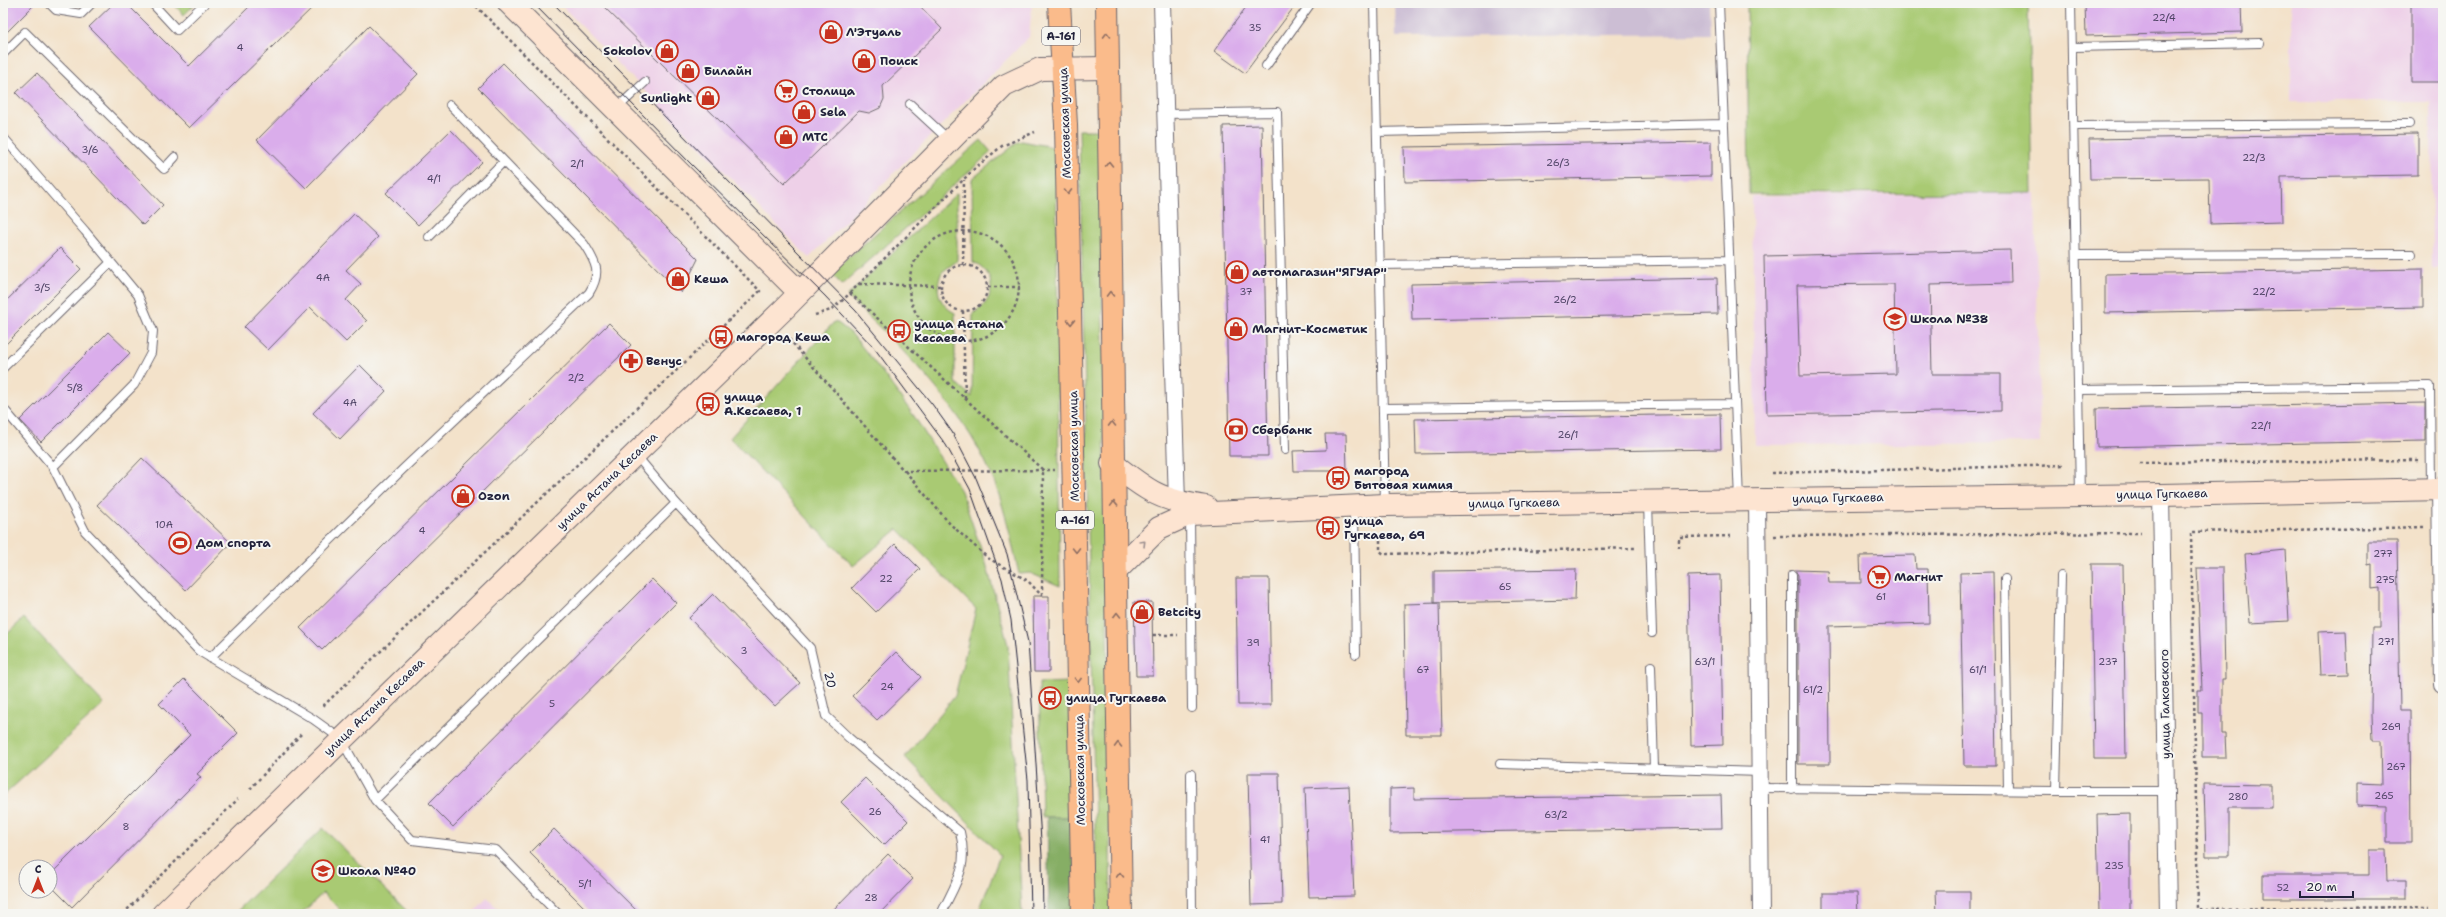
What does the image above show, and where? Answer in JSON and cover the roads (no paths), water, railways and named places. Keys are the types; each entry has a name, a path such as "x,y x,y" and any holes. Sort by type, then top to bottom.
{"highway":[{"name":"Московская улица","path":"1059,3 1066,125 1084,914"},
{"path":"1106,3 1112,463 1116,571 1121,914"}],"street":[{"path":"509,3 614,110 800,293"},
{"path":"1116,571 1159,528 1184,509 1165,114 1162,3"},
{"name":"улица Астана Кесаева","path":"163,914 800,293 1004,86 1040,69 1063,70 1107,68"},
{"name":"улица Гугкаева","path":"1112,463 1147,490 1184,509 1233,512 1384,505 2161,495 2438,489"},
{"path":"2438,489 2443,684"},
{"name":"улица Галковского","path":"2161,495 2168,914"},
{"path":"1748,500 1761,772 1761,914"}],"lane":[{"path":"49,3 56,10 81,14 92,3"},
{"path":"152,3 177,30 205,3"},
{"path":"1266,66 1311,3"},
{"path":"1374,3 1384,505"},
{"path":"1719,3 1736,404 1748,500"},
{"path":"2072,3 2080,495"},
{"path":"3,54 25,32 164,169 175,157"},
{"path":"2073,47 2260,43"},
{"path":"614,110 645,82"},
{"path":"910,104 950,141"},
{"path":"210,658 403,469 589,293 596,281 597,270 584,244 450,105"},
{"path":"1165,114 1277,112 1285,450"},
{"path":"1377,132 1724,124"},
{"path":"2074,126 2409,124"},
{"path":"3,137 85,230 110,263 138,295 153,332 152,353 134,385 53,467"},
{"path":"429,237 504,161"},
{"path":"2076,255 2412,254"},
{"path":"1380,265 1729,260"},
{"path":"3,368 110,263"},
{"path":"2078,390 2430,386 2438,489"},
{"path":"1383,408 1736,404"},
{"path":"3,408 53,467 85,531 199,651 313,719 341,739 375,800 412,840 496,850 558,914"},
{"name":"20","path":"635,454 676,503 810,648 826,716 849,738 960,832 964,849 963,867 941,914"},
{"path":"1648,501 1652,633"},
{"path":"375,800 676,503"},
{"path":"1354,506 1356,654"},
{"path":"1184,509 1191,636 1192,708"},
{"path":"1792,575 1792,789"},
{"path":"2056,791 2061,576"},
{"path":"2005,579 2008,790"},
{"path":"1651,666 1654,769"},
{"path":"1500,764 1761,772"},
{"path":"1191,774 1192,914"},
{"path":"1761,788 2166,791"}],"tram line":[{"path":"533,3 690,163 825,296 875,349 946,445 970,489 1002,579 1011,620 1028,780 1031,914"},
{"path":"553,3 856,311 932,404 952,432 976,478 1007,554 1028,642 1042,856 1043,914"}],"place":[{"name":"Л'Этуаль","path":"831,32"},
{"name":"Sokolov","path":"667,51"},
{"name":"Поиск","path":"864,61"},
{"name":"Билайн","path":"688,71"},
{"name":"Столица","path":"786,91"},
{"name":"Sunlight","path":"708,98"},
{"name":"Sela","path":"804,112"},
{"name":"МТС","path":"786,137"},
{"name":"автомагазин\"ЯГУАР\"","path":"1237,272"},
{"name":"Кеша","path":"678,279"},
{"name":"Школа №38","path":"1895,319"},
{"name":"Магнит-Косметик","path":"1236,329"},
{"name":"улица Астана Кесаева","path":"899,331"},
{"name":"магород Кеша","path":"721,337"},
{"name":"Венус","path":"631,361"},
{"name":"улица А.Кесаева, 1","path":"708,404"},
{"name":"Сбербанк","path":"1236,430"},
{"name":"магород Бытовая химия","path":"1338,478"},
{"name":"Ozon","path":"463,496"},
{"name":"улица Гугкаева, 69","path":"1328,528"},
{"name":"Дом спорта","path":"180,543"},
{"name":"Магнит","path":"1879,577"},
{"name":"Betcity","path":"1142,612"},
{"name":"улица Гугкаева","path":"1050,698"},
{"name":"Школа №40","path":"323,871"}]}
